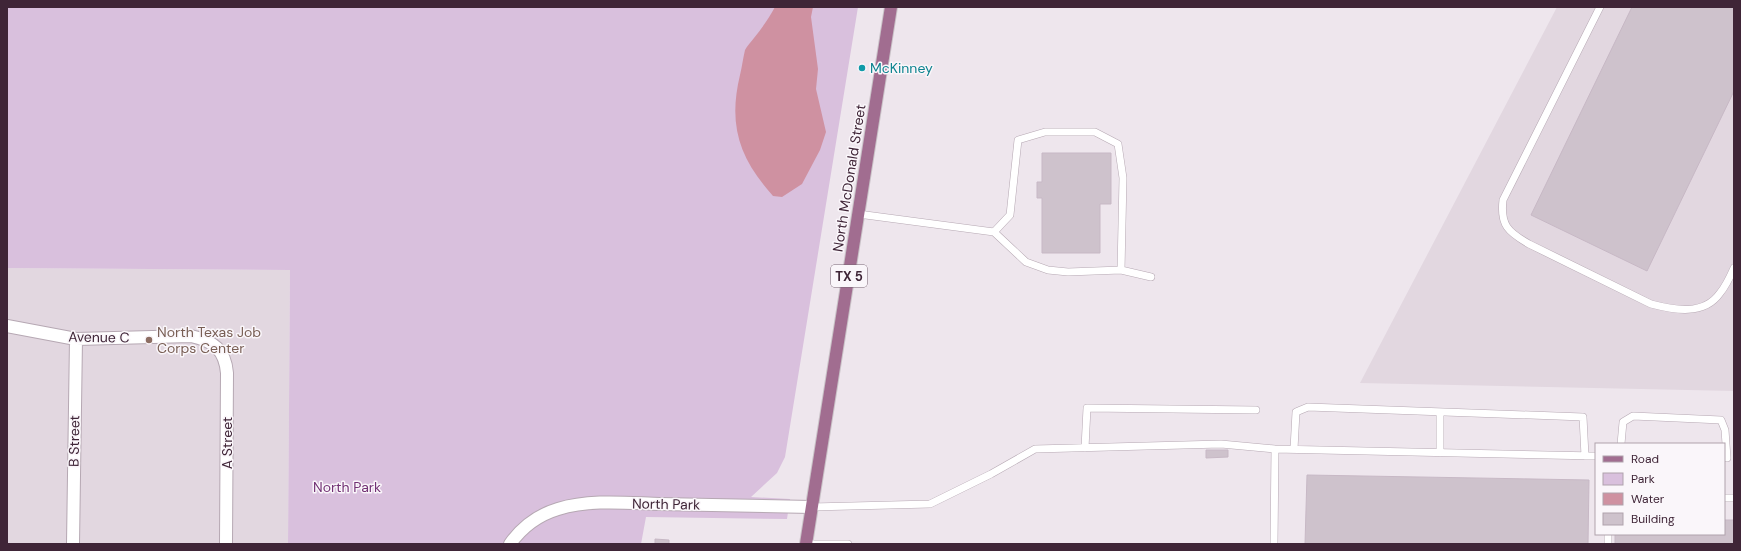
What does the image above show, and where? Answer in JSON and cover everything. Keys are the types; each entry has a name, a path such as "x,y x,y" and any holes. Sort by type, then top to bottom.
{"main road":[{"name":"North McDonald Street","path":"806,544 891,7"}],"street":[{"name":"Avenue C","path":"7,326 76,339 191,336 207,340 215,345"},
{"name":"B Street","path":"73,544 76,339"},
{"name":"A Street","path":"215,345 224,357 227,373 226,544"},
{"name":"North Park","path":"510,544 520,531 535,519 558,509 574,505 628,503 812,507"}],"lane":[{"path":"1600,7 1504,200 1502,214 1507,227 1513,235 1529,244 1651,304 1670,309 1686,310 1700,308 1711,303 1720,294 1734,268"},
{"path":"994,232 1010,215 1018,140 1045,132 1095,132 1118,144 1123,178 1121,270"},
{"path":"858,214 994,232 1026,262 1048,270 1068,272 1121,270 1151,277"},
{"path":"1294,449 1296,412 1308,407 1583,417 1585,456"},
{"path":"1085,448 1087,408 1256,410"},
{"path":"1440,412 1440,453"},
{"path":"1621,443 1623,422 1633,416 1721,420 1725,430 1728,458"},
{"path":"812,507 930,504 991,474 1035,449 1220,444 1275,449 1595,456"},
{"path":"1274,544 1275,449"},
{"path":"806,544 848,544"}],"shaded area":[{"path":"1557,7 1734,7 1734,391 1360,383"},
{"name":"North Texas Job Corps Center","path":"7,268 290,270 288,544 7,544"}],"green space":[{"path":"7,7 858,7 785,457 777,473 751,497 790,499 787,519 646,517 641,544 288,544 290,270 7,268"}],"water":[{"path":"775,7 813,7 811,17 818,69 816,89 826,132 820,150 802,184 782,197 773,196 761,182 744,154 739,140 735,110 745,50"}],"building":[{"path":"1632,7 1734,7 1734,91 1647,271 1531,215"},
{"path":"1042,153 1111,153 1111,204 1100,204 1100,253 1042,253 1042,198 1037,198 1037,182 1042,182"},
{"path":"1206,450 1228,450 1228,457 1206,458"},
{"path":"1307,475 1589,480 1588,544 1305,544"},
{"path":"1725,520 1734,520 1734,544 1615,544 1615,535 1725,535"},
{"path":"655,539 669,540 669,544 655,544"}],"place":[{"name":"McKinney","path":"862,68"},
{"name":"North Texas Job Corps Center","path":"149,340"}]}
